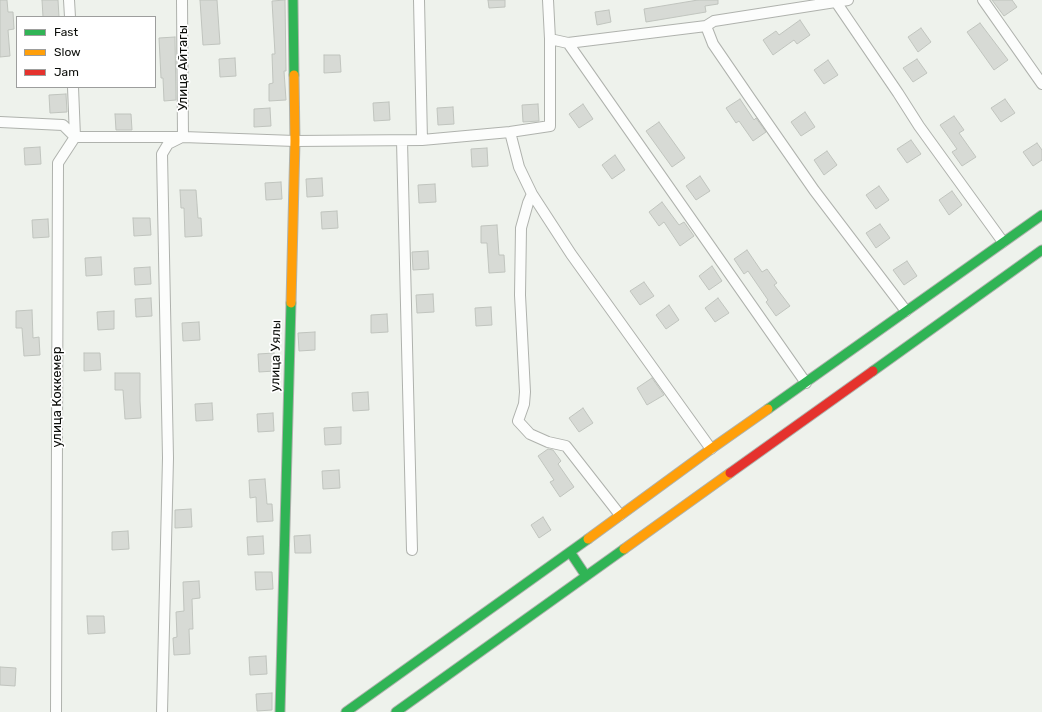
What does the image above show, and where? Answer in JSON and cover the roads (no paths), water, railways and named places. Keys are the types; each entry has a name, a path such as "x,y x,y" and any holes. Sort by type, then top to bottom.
{"main road":[{"name":"улица Уялы","path":"280,712 295,141 293,0"},
{"path":"346,712 711,449 1042,215"},
{"path":"396,712 1042,250"},
{"path":"570,552 586,576"}],"street":[{"path":"69,0 70,16"},
{"name":"Улица Айтагы","path":"182,0 183,137"},
{"path":"419,0 422,140"},
{"path":"0,122 63,125 75,136 183,137 295,141 422,140 510,132 550,126 550,39 548,0"},
{"path":"550,39 568,43 706,26 714,21 848,0"},
{"path":"984,0 1042,84"},
{"path":"836,2 919,126 1003,242"},
{"path":"706,26 713,44 814,190 906,311"},
{"path":"568,43 806,382"},
{"path":"73,88 75,136"},
{"path":"510,132 519,167 532,194 571,254 711,449"},
{"name":"улица Коккемер","path":"56,712 58,163 75,136"},
{"path":"162,712 168,458 162,154 168,144 183,137"},
{"path":"402,141 412,550"},
{"path":"532,194 528,202 521,228 520,295 525,392 524,404 518,421 530,434 548,442 566,446 620,515"}]}
